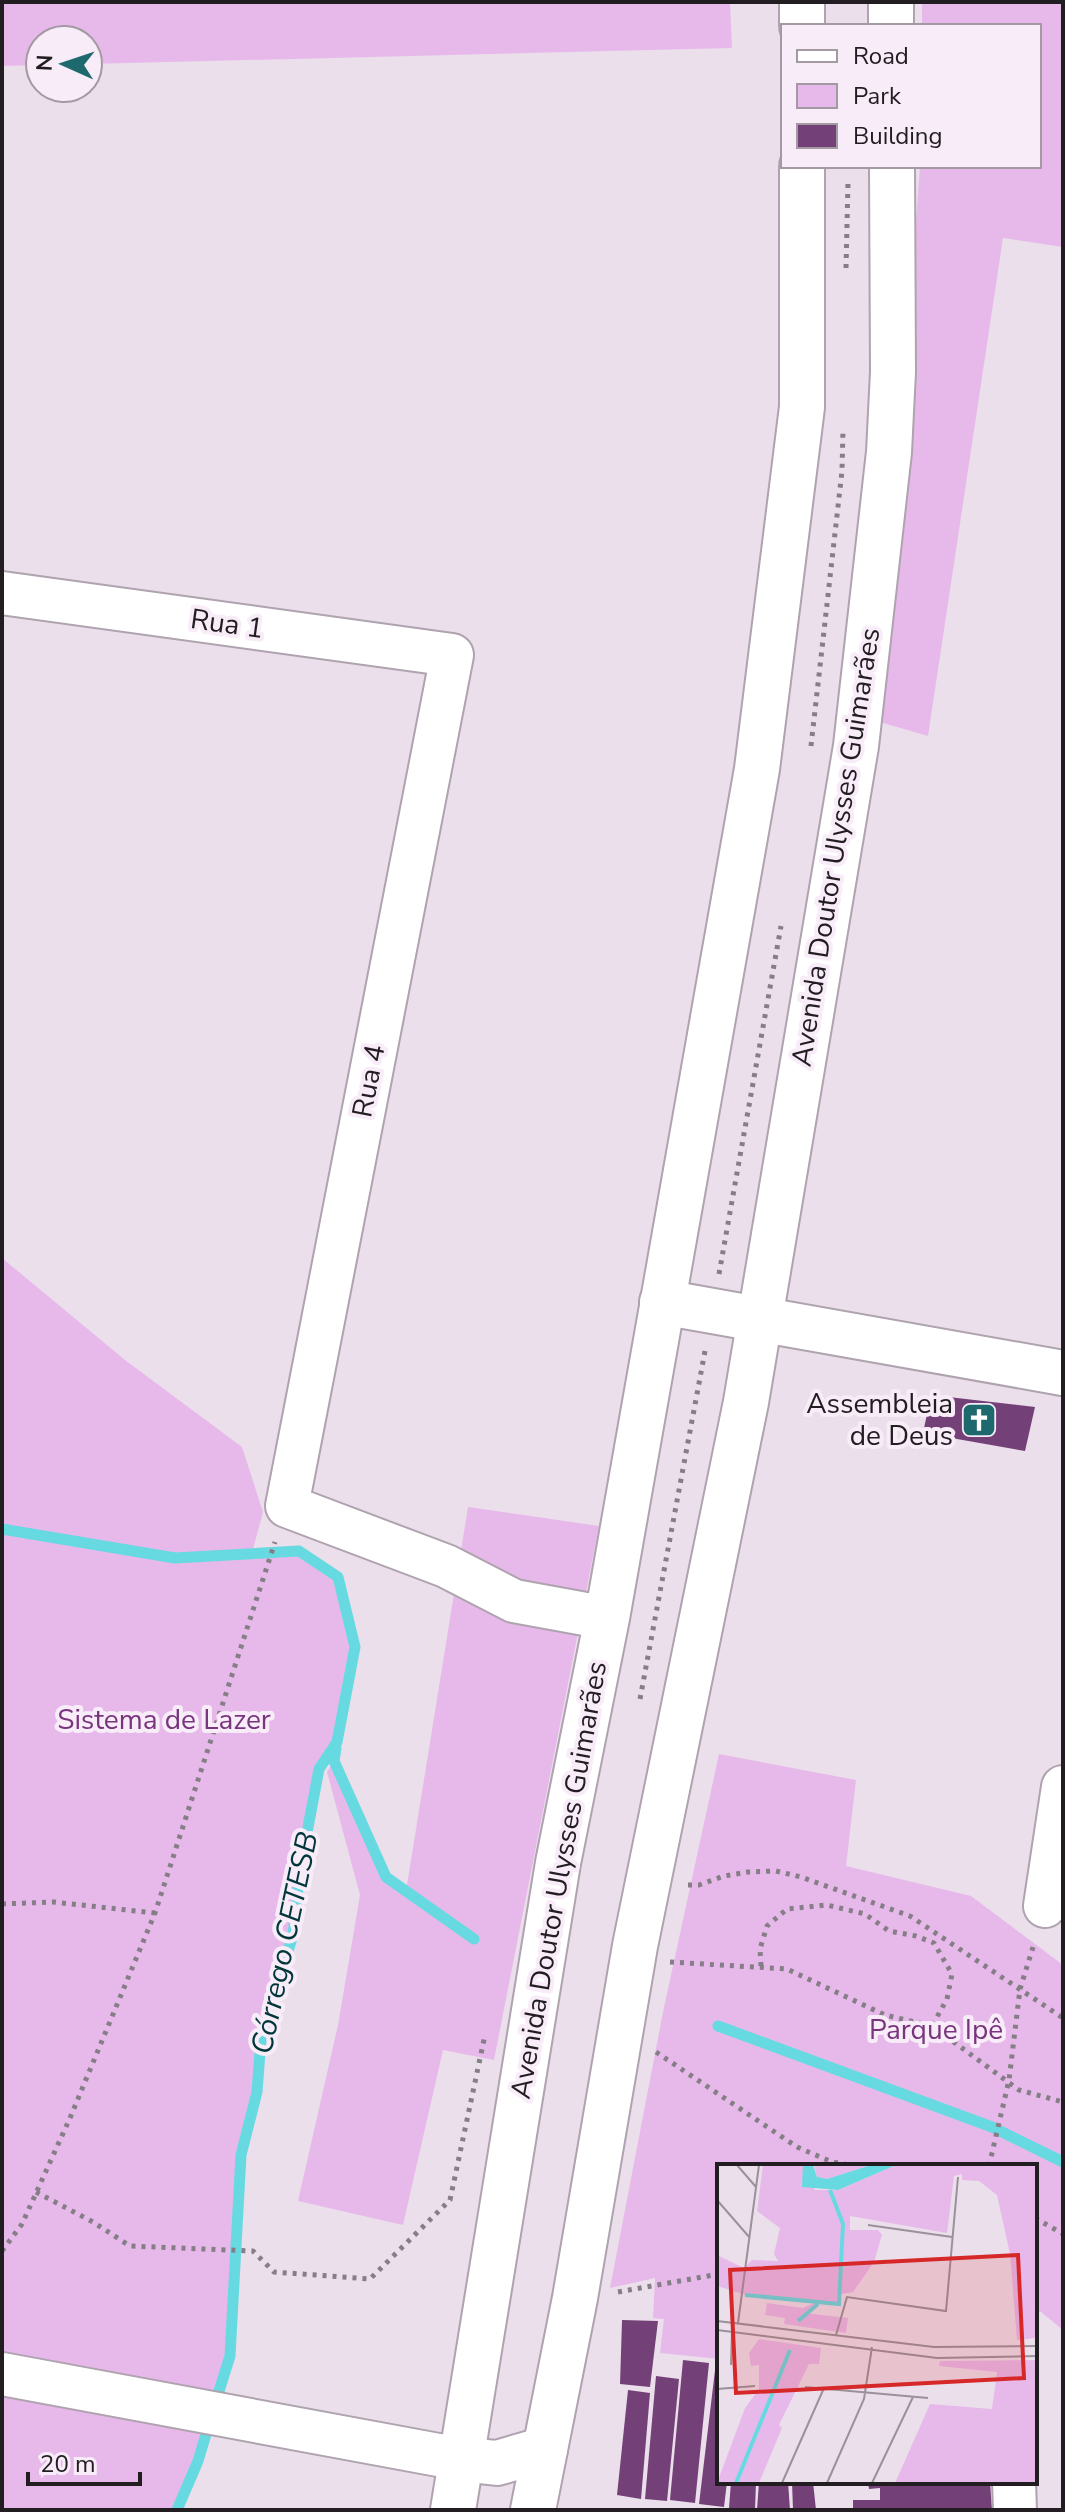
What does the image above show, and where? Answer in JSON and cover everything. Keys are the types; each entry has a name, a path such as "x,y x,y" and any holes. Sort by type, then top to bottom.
{"main road":[{"path":"802,2 802,24"},
{"path":"891,2 891,24"},
{"name":"Avenida Doutor Ulysses Guimarães","path":"453,2510 556,1878 607,1618 757,769 802,407 802,168"},
{"name":"Avenida Doutor Ulysses Guimarães","path":"533,2510 575,2298 632,1961 717,1551 761,1319 856,746 889,452 893,372 892,168"},
{"path":"662,1302 1063,1373"},
{"path":"460,2459 497,2463 545,2449"}],"street":[{"name":"Rua 1","path":"2,593 452,655"},
{"name":"Rua 4","path":"282,1521 452,655"},
{"path":"282,1521 446,1566 514,1601 607,1618"},
{"path":"1045,1906 1063,1787"},
{"path":"2,2374 460,2459"},
{"path":"1014,2484 1015,2510"}],"path":[{"path":"2,2251 22,2224 70,2118 155,1913 282,1521"},
{"path":"650,1877 699,1885 748,1872 776,1871 801,1877 910,1916 1063,2018"},
{"path":"2,1904 53,1902 155,1913"},
{"path":"761,1966 760,1949 767,1926 787,1909 827,1905 865,1914 889,1931 934,1943 952,1974 947,1999 932,2026"},
{"path":"989,2164 1009,2080 1020,1989 1045,1906"},
{"path":"632,1961 787,1969 885,2015 932,2026 1019,2090 1063,2102"},
{"path":"620,2028 797,2147 832,2164"},
{"path":"36,2192 130,2246 253,2251 274,2272 370,2279 450,2200 486,2035"},
{"path":"1037,2219 1063,2234"},
{"path":"575,2298 717,2274"}],"green space":[{"path":"2,2 730,2 732,48 104,64 104,24 24,24 24,65 2,66"},
{"path":"922,2 1063,2 1063,247 1003,238 928,736 880,722 920,168 1041,168 1041,24 922,24"},
{"name":"Sistema de Lazer","path":"2,1258 125,1360 242,1447 263,1512 252,1553 299,1551 338,1577 355,1647 337,1742 319,1769 300,1869 293,1935 261,2039 257,2092 241,2155 230,2356 198,2461 176,2510 2,2510"},
{"path":"468,1507 599,1526 494,2060 443,2050 403,2225 298,2201 338,2025 360,1895 327,1772 334,1761 386,1877 406,1891"},
{"name":"Parque Ipê","path":"719,1754 856,1780 846,1866 971,1896 1063,1965 1063,2330 1037,2311 1037,2164 717,2164 717,2359 660,2353 664,2319 653,2318 655,2278 610,2288 663,2012"}],"building":[{"name":"Assembleia de Deus","path":"931,1395 1035,1407 1025,1451 923,1433"},
{"path":"622,2320 658,2321 650,2387 620,2384"},
{"path":"683,2360 709,2363 695,2503 670,2500"},
{"path":"716,2362 717,2484 727,2484 724,2507 699,2504"},
{"path":"656,2376 679,2379 667,2501 645,2499"},
{"path":"628,2390 650,2393 641,2499 617,2495"},
{"path":"731,2484 756,2484 755,2510 729,2508"},
{"path":"759,2484 788,2484 790,2510 757,2510"},
{"path":"792,2484 813,2484 816,2510 793,2510"},
{"path":"868,2484 990,2484 992,2510 853,2510 853,2500 880,2500 880,2488 869,2489"}],"waterway":[{"name":"Córrego CETESB","path":"2,1529 175,1558 299,1551 338,1577 355,1647 337,1742 319,1769 300,1870 293,1935 261,2039 257,2092 241,2155 230,2356 215,2404"},
{"path":"336,1748 334,1761 386,1877 474,1939"},
{"path":"718,2026 992,2127 1063,2162"},
{"name":"Córrego CETESB","path":"177,2510 198,2461 210,2421"}],"place":[{"name":"Assembleia de Deus","path":"979,1420"}]}
